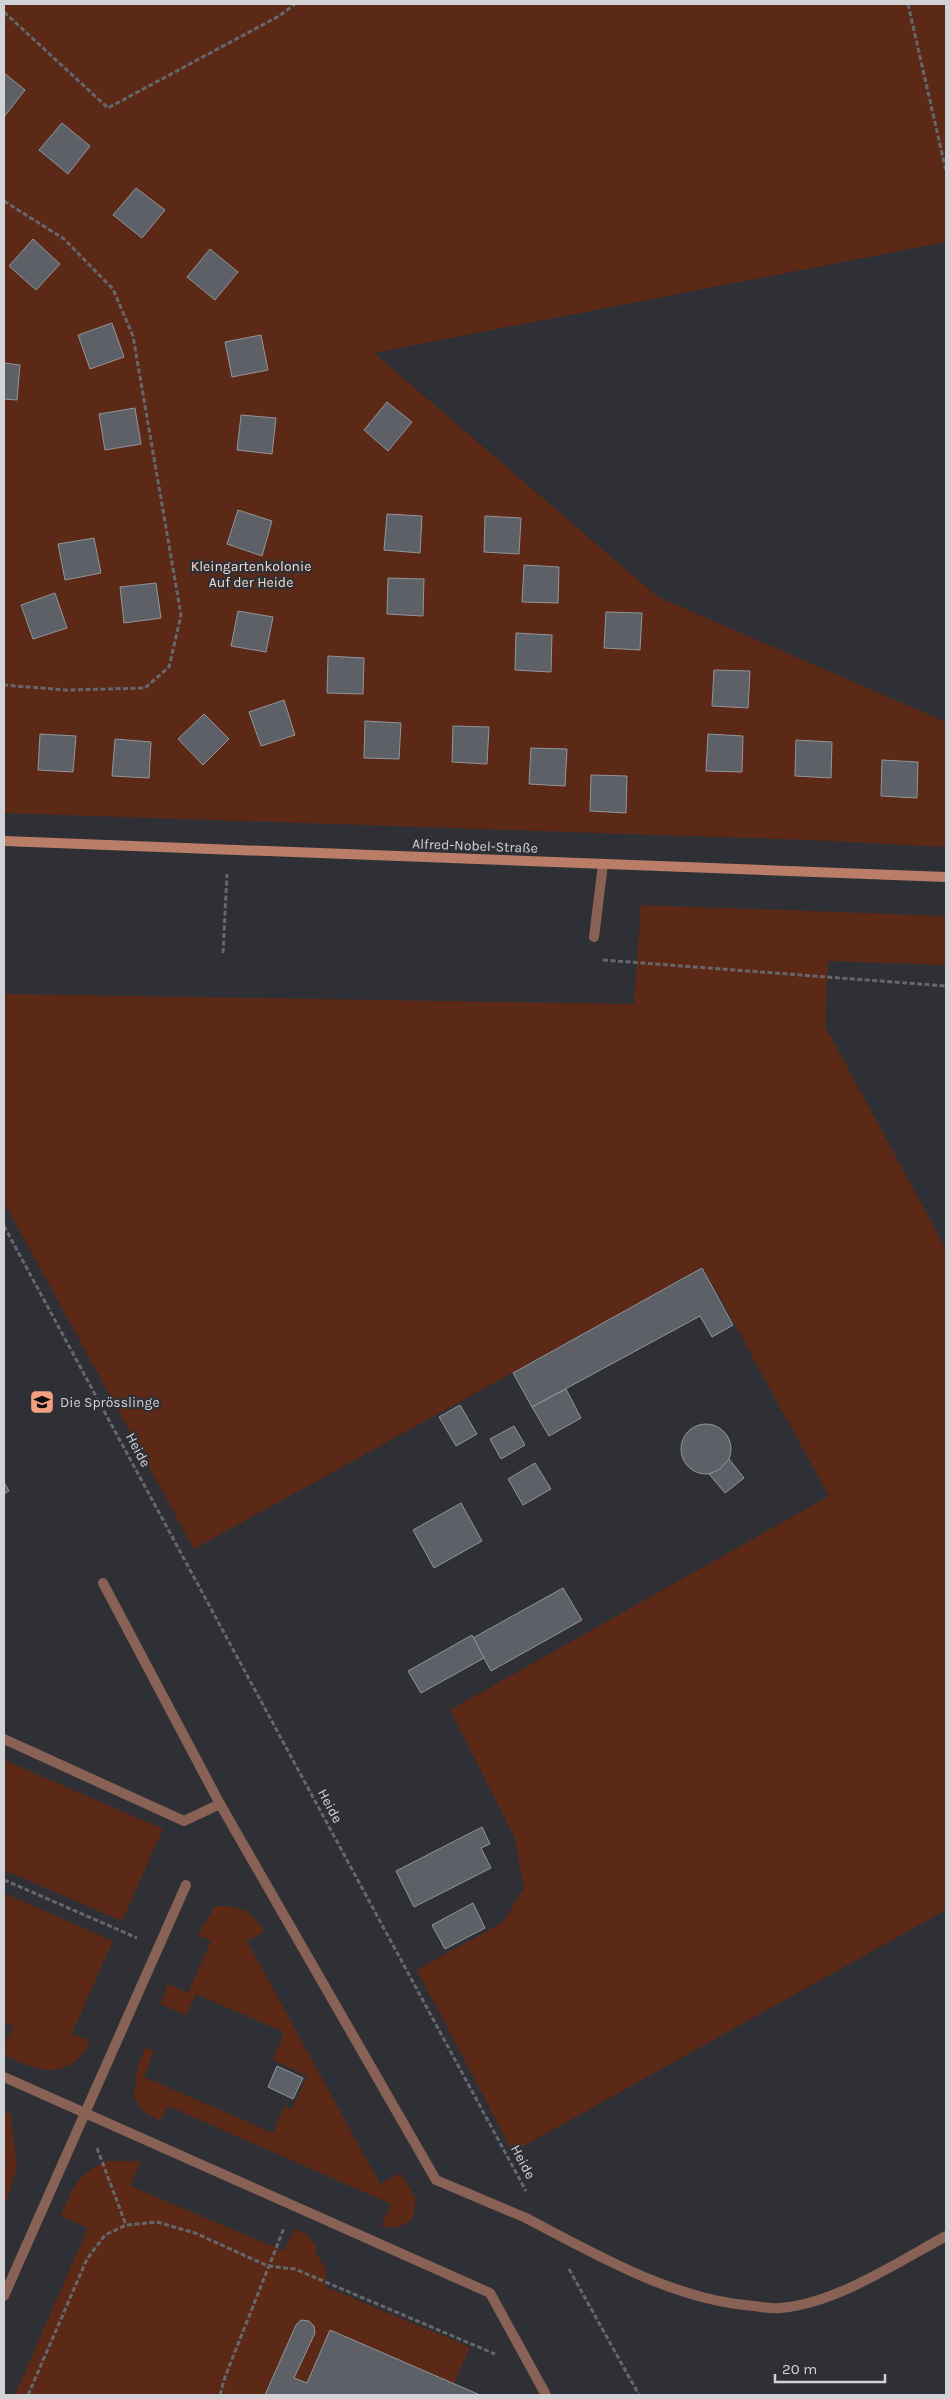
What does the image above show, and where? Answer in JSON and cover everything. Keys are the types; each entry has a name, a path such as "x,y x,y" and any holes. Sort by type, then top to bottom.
{"street":[{"name":"Alfred-Nobel-Straße","path":"4,841 946,877"},
{"path":"594,937 603,864"},
{"path":"103,1583 220,1804 436,2180 526,2218 643,2276 686,2293 732,2304 780,2308 821,2299 852,2286 946,2236"},
{"path":"4,1739 184,1821 220,1804"},
{"path":"4,2296 186,1885"},
{"path":"4,2077 490,2293 546,2395"}],"path":[{"path":"4,12 108,108 279,16 295,4"},
{"path":"908,4 946,171"},
{"path":"4,201 64,239 113,289 133,336 181,615 169,667 145,688 66,690 4,685"},
{"path":"224,954 228,851"},
{"path":"602,960 946,986"},
{"name":"Heide","path":"4,1226 547,2229 639,2395"},
{"path":"4,1880 158,1948"},
{"path":"84,2112 126,2225"},
{"path":"220,2395 225,2377 293,2206"},
{"path":"28,2395 87,2259 105,2235 126,2225 157,2222 195,2233 268,2266 295,2270 532,2369"}],"green space":[{"name":"Kleingartenkolonie Auf der Heide","path":"4,4 946,4 946,242 374,353 658,597 946,722 946,847 810,840 4,813"},
{"path":"641,905 946,916 946,965 828,961 825,1026 946,1249 946,1910 513,2152 417,1970 503,1922 524,1888 515,1838 450,1710 829,1496 703,1267 194,1549 4,1202 4,994 634,1004"},
{"path":"4,1760 163,1829 122,1921 4,1870"},
{"path":"4,1893 113,1941 72,2033 90,2041 89,2044 86,2050 74,2062 65,2067 48,2070 39,2069 4,2055 4,2047 13,2026 4,2022"},
{"path":"215,1906 244,1910 259,1924 264,1932 247,1941 380,2184 401,2173 416,2200 412,2220 397,2228 381,2226 391,2204 168,2106 160,2121 144,2112 134,2098 137,2070 145,2048 154,2051 144,2077 273,2133 284,2106 292,2109 307,2076 273,2060 284,2032 196,1994 186,2015 160,2004 168,1984 188,1993 211,1941 198,1935"},
{"path":"4,2108 11,2116 17,2167 4,2209"},
{"path":"107,2161 141,2161 130,2186 284,2251 294,2229 305,2233 316,2245 316,2253 326,2269 326,2287 470,2347 454,2384 330,2330 307,2383 294,2378 315,2333 311,2323 301,2320 296,2325 265,2395 15,2395 88,2228 61,2216 77,2182 89,2171"}],"building":[{"path":"4,73 25,90 4,117"},
{"path":"62,123 90,146 68,174 39,150"},
{"path":"136,188 165,210 142,238 113,215"},
{"path":"33,239 60,264 36,290 9,266"},
{"path":"210,249 238,272 215,300 187,277"},
{"path":"112,323 124,357 90,369 78,335"},
{"path":"261,335 268,370 232,377 225,342"},
{"path":"4,363 20,365 17,400 4,399"},
{"path":"387,402 412,422 388,451 364,430"},
{"path":"135,408 141,444 105,450 99,414"},
{"path":"241,415 276,418 272,454 237,450"},
{"path":"238,510 272,521 262,556 227,544"},
{"path":"387,514 422,516 420,553 384,550"},
{"path":"485,516 521,518 519,554 484,552"},
{"path":"94,538 101,573 65,580 58,544"},
{"path":"524,565 559,567 558,603 522,602"},
{"path":"388,578 424,579 423,616 387,614"},
{"path":"156,583 161,618 124,623 120,587"},
{"path":"55,593 67,628 33,639 21,605"},
{"path":"238,611 273,617 266,652 231,646"},
{"path":"606,612 642,613 640,650 604,648"},
{"path":"516,633 552,635 551,672 515,670"},
{"path":"328,656 364,658 363,694 327,693"},
{"path":"714,670 750,671 748,708 712,706"},
{"path":"284,700 295,735 261,746 249,712"},
{"path":"204,714 229,739 203,765 178,739"},
{"path":"365,721 401,723 399,759 364,758"},
{"path":"453,726 489,727 487,764 452,762"},
{"path":"40,734 76,736 73,772 38,770"},
{"path":"708,734 743,736 742,772 706,771"},
{"path":"115,739 151,742 149,778 112,776"},
{"path":"796,740 832,742 831,778 795,776"},
{"path":"531,748 567,749 565,786 529,784"},
{"path":"882,760 918,762 917,798 881,796"},
{"path":"591,775 627,776 626,813 590,811"},
{"path":"702,1268 733,1325 712,1337 700,1316 532,1407 513,1373"},
{"path":"566,1389 581,1418 549,1436 532,1407"},
{"path":"460,1405 477,1434 456,1446 439,1417"},
{"path":"706,1424 716,1426 724,1431 729,1439 731,1449 729,1459 724,1467 716,1472 706,1474 696,1472 688,1467 683,1459 681,1449 683,1439 688,1431 696,1426"},
{"path":"514,1426 525,1445 501,1459 490,1439"},
{"path":"729,1459 744,1478 725,1493 709,1474 720,1469"},
{"path":"535,1463 551,1489 523,1505 508,1479"},
{"path":"4,1482 9,1491 4,1494"},
{"path":"461,1503 482,1541 434,1568 413,1530"},
{"path":"563,1588 582,1620 491,1671 473,1638"},
{"path":"472,1635 484,1658 421,1693 408,1671"},
{"path":"482,1827 490,1844 481,1848 491,1868 414,1907 396,1871"},
{"path":"473,1903 485,1928 445,1949 432,1925"},
{"path":"277,2066 303,2078 293,2099 268,2087"},
{"path":"301,2320 309,2321 314,2326 315,2333 294,2378 307,2383 330,2330 480,2395 265,2395 296,2325"}],"place":[{"name":"Die Sprösslinge","path":"42,1402"}]}
